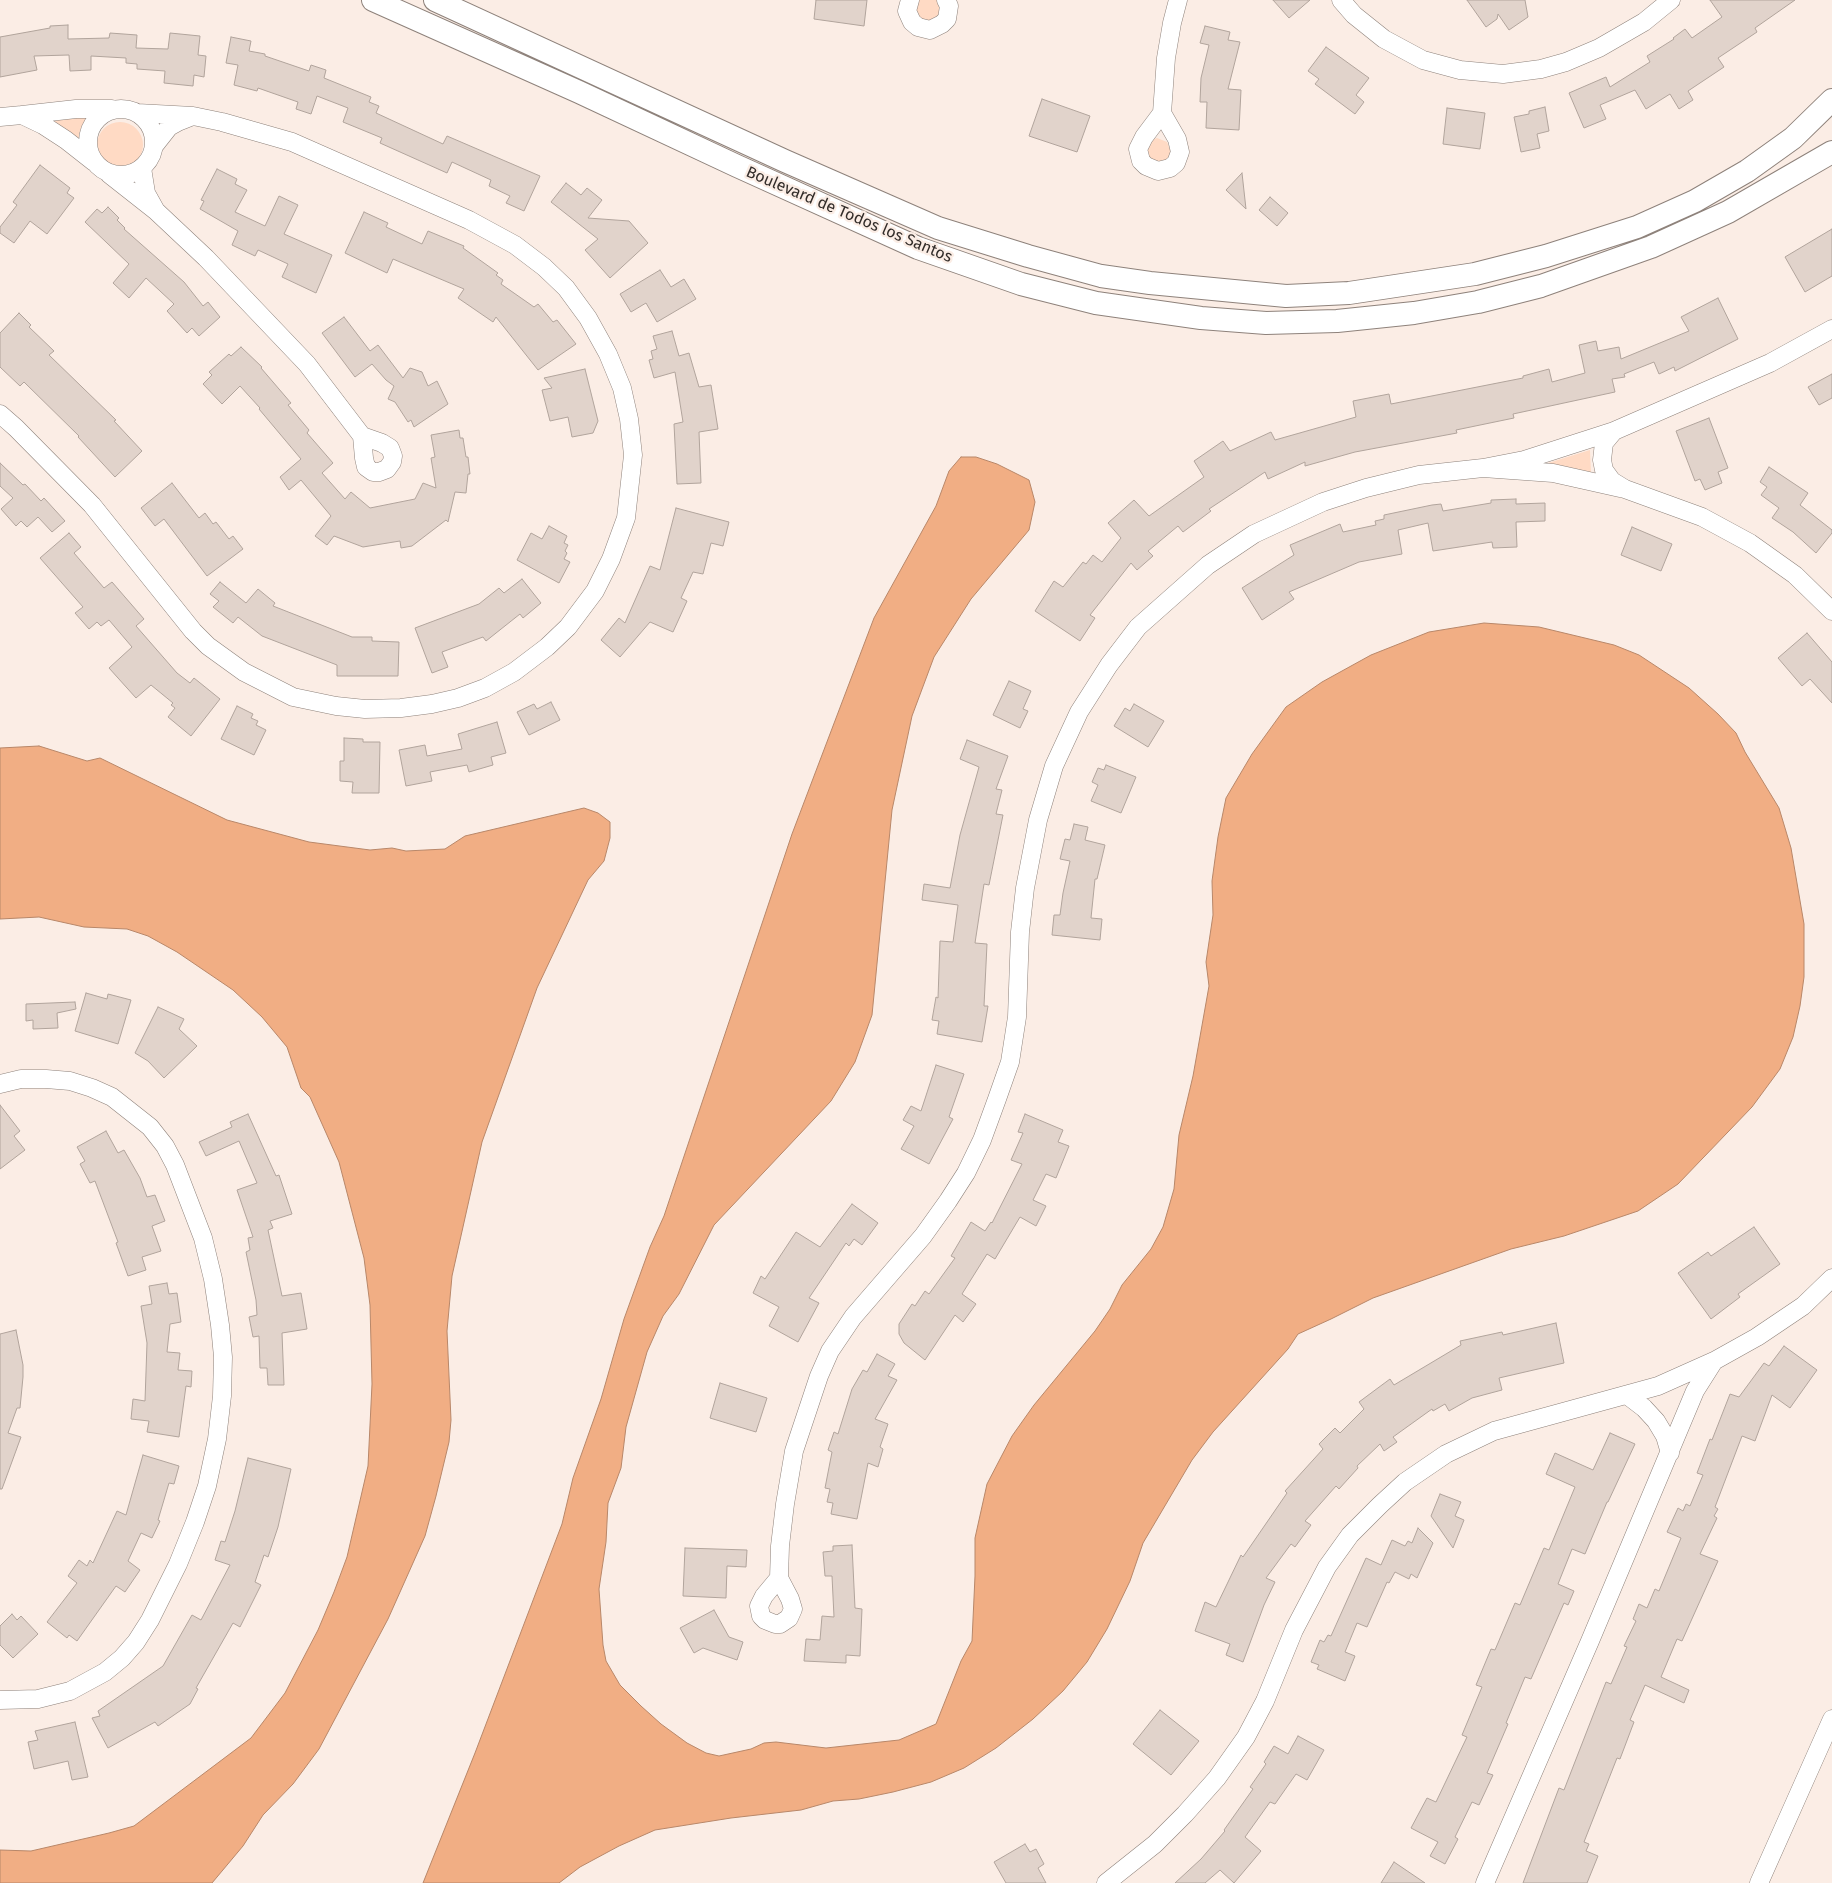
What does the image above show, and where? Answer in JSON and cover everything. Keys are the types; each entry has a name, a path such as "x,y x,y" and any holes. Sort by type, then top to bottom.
{"street":[{"name":"Boulevard de Todos los Santos","path":"373,0 579,92 918,248 1021,284 1096,303 1201,318 1266,323 1337,321 1414,313 1478,302 1541,286 1651,247 1728,212 1832,152"},
{"name":"Boulevard de Todos los Santos","path":"435,0 785,161 938,228 1101,276 1150,283 1286,296 1349,292 1475,274 1546,256 1637,227 1695,201 1747,171 1793,138 1832,100"},
{"path":"910,0 907,11 912,22 918,27 930,30 942,24 947,18 949,6 946,0"},
{"path":"1162,113 1166,58 1178,0"},
{"path":"1341,0 1354,15 1384,38 1423,60 1460,70 1502,74 1541,69 1566,62 1599,48 1644,22 1671,0"},
{"path":"0,117 76,109 126,109 137,113 194,116 230,124 292,142 469,220 515,245 544,267 566,288 588,318 608,354 622,388 629,419 633,455 626,518 611,559 595,591 568,627 547,648 507,676 486,688 458,698 432,704 401,708 336,706 293,697 244,672 208,646 92,505 0,414"},
{"path":"115,109 106,112 98,118 88,135 88,145 90,155 102,169 121,176 132,174 148,162 154,146 169,127 194,116"},
{"path":"137,113 150,127 154,146"},
{"path":"22,115 43,125 66,140 156,211 212,265 307,364 362,436"},
{"path":"142,168 146,192 156,211"},
{"path":"779,1578 783,1521 794,1451 819,1376 830,1352 853,1317 922,1236 948,1201 966,1173 982,1140 1010,1062 1017,1017 1023,906 1038,820 1054,766 1079,712 1109,665 1138,627 1208,565 1254,534 1323,502 1366,488 1419,475 1483,468 1524,460 1614,432 1770,363 1832,329"},
{"path":"1614,432 1604,444 1602,460 1604,470 1612,481 1625,489"},
{"path":"1483,468 1553,473 1625,489 1702,517 1750,543 1795,575 1832,611"},
{"path":"0,1084 21,1079 46,1079 70,1081 92,1088 112,1097 150,1127 165,1146 175,1165 203,1238 220,1325 222,1396 217,1439 207,1486 195,1522 178,1564 141,1634 122,1658 105,1672 70,1691 38,1700 0,1700"},
{"path":"1106,1883 1155,1844 1217,1778 1246,1737 1265,1701 1294,1630 1327,1567 1350,1535 1405,1482 1446,1454 1494,1431 1658,1386 1714,1362 1757,1337 1803,1306 1832,1278"},
{"path":"1485,1883 1695,1391 1714,1362"},
{"path":"1627,1395 1644,1408 1656,1421 1665,1436 1670,1453"},
{"path":"1759,1883 1829,1737 1832,1719"}],"shaded area":[{"path":"915,0 937,0 940,8 938,18 924,23 912,7"},
{"path":"83,115 86,119 80,130 78,143 47,119"},
{"path":"115,122 125,122 139,132 143,145 139,158 133,164 125,168 115,168 101,158 97,150 97,140 107,126"},
{"path":"1157,138 1167,142 1171,152 1167,162 1147,162 1147,142"},
{"path":"1590,450 1591,474 1545,464"},
{"path":"961,457 976,457 997,464 1029,480 1035,502 1029,530 971,599 934,657 912,716 892,810 872,1015 855,1062 831,1101 714,1225 679,1294 663,1316 647,1352 626,1427 621,1468 608,1503 606,1542 599,1589 606,1661 620,1685 661,1724 687,1743 706,1753 719,1756 751,1749 764,1743 776,1742 826,1748 899,1740 936,1724 961,1661 972,1641 975,1538 987,1484 1012,1436 1034,1405 1095,1331 1110,1309 1122,1285 1151,1249 1163,1227 1174,1189 1179,1135 1193,1076 1209,986 1206,962 1213,915 1212,881 1226,798 1252,754 1286,707 1322,682 1371,655 1429,632 1484,623 1539,627 1614,645 1639,655 1689,688 1736,733 1745,752 1779,808 1791,848 1804,924 1804,977 1793,1037 1780,1069 1752,1107 1678,1184 1638,1211 1564,1236 1511,1249 1373,1298 1298,1334 1288,1349 1213,1432 1192,1460 1143,1543 1130,1581 1107,1629 1087,1662 1063,1691 1033,1719 996,1748 964,1768 931,1782 859,1799 833,1801 801,1810 731,1818 655,1830 619,1846 580,1867 559,1883 423,1883 475,1753 562,1524 573,1478 601,1399 624,1319 650,1247 664,1216 792,834 874,618 936,506 949,471"},
{"path":"39,746 87,761 100,758 227,820 309,842 370,850 392,848 406,851 445,849 465,836 584,808 598,813 610,822 610,838 604,861 588,880 537,988 482,1142 452,1276 447,1331 451,1420 449,1442 425,1536 388,1619 319,1749 293,1784 263,1815 243,1846 212,1883 0,1883 0,1850 31,1851 134,1826 251,1738 285,1693 318,1630 347,1557 368,1466 372,1384 370,1305 364,1258 339,1162 310,1097 301,1088 287,1047 262,1017 233,990 177,952 148,936 127,929 84,927 39,917 0,919 0,748"}],"building":[{"path":"816,0 867,0 864,26 814,19"},
{"path":"1273,0 1310,0 1289,18"},
{"path":"1467,0 1525,0 1528,17 1509,30 1498,14 1497,19 1486,27"},
{"path":"1710,0 1795,0 1755,28 1757,32 1718,58 1724,67 1688,91 1693,100 1679,109 1670,94 1646,109 1635,90 1600,105 1606,119 1584,128 1569,93 1606,77 1610,87 1650,62 1647,56 1674,39 1685,29 1692,38 1722,17"},
{"path":"68,25 68,39 109,38 110,33 137,35 136,48 168,49 170,33 200,36 198,55 206,56 204,77 194,75 193,86 164,83 165,71 137,69 137,64 126,63 126,58 91,56 91,70 70,71 69,55 34,56 37,70 0,77 0,37 50,28 50,26"},
{"path":"1205,26 1230,32 1228,40 1240,42 1228,89 1241,90 1239,130 1206,128 1207,102 1200,102 1201,78 1209,45 1200,43"},
{"path":"231,37 251,41 249,51 265,54 265,56 309,71 311,65 326,70 324,78 371,97 369,102 379,106 376,113 443,144 447,136 540,176 524,211 506,203 510,196 489,186 491,180 452,162 447,173 380,143 382,138 343,122 348,108 317,96 311,114 296,109 298,102 258,88 257,91 234,85 238,65 226,63"},
{"path":"1326,47 1369,78 1356,95 1364,102 1355,114 1315,84 1319,79 1308,71"},
{"path":"1042,99 1090,116 1077,152 1029,136"},
{"path":"1545,107 1549,131 1537,134 1540,148 1521,152 1514,117 1529,114 1529,111"},
{"path":"1447,108 1485,113 1480,149 1443,144"},
{"path":"40,165 70,188 67,193 74,198 47,234 30,221 14,243 0,233 0,227 17,205 13,202"},
{"path":"217,169 237,179 235,184 247,190 235,212 265,226 279,196 298,205 284,234 332,255 316,293 282,277 288,264 258,250 255,256 232,245 238,231 200,209 204,201 201,200"},
{"path":"1242,173 1246,209 1226,190"},
{"path":"566,183 581,195 587,188 602,200 588,218 629,221 648,243 610,278 585,250 598,239 551,202"},
{"path":"1270,197 1288,213 1277,226 1259,210"},
{"path":"108,207 119,218 117,220 124,229 184,282 203,306 208,302 220,317 199,336 192,328 187,333 167,311 174,304 146,278 129,298 113,283 129,264 85,222 97,209 102,213"},
{"path":"364,212 388,223 386,227 422,244 428,231 464,246 463,248 498,273 496,275 503,280 501,284 534,307 538,304 553,322 557,320 576,344 538,370 496,317 493,322 458,298 464,289 393,259 387,273 345,253"},
{"path":"1832,229 1832,276 1805,292 1785,257"},
{"path":"660,270 671,287 684,279 696,299 657,322 646,303 631,312 620,294"},
{"path":"1718,298 1738,339 1675,371 1674,367 1659,374 1654,362 1624,374 1625,377 1612,379 1615,392 1513,414 1514,418 1456,430 1457,433 1355,452 1305,466 1305,462 1268,479 1265,472 1209,509 1211,511 1183,532 1178,526 1148,551 1153,556 1137,570 1131,563 1090,615 1095,618 1080,641 1035,611 1054,581 1063,587 1083,562 1086,564 1093,555 1102,562 1121,538 1108,523 1134,500 1149,516 1204,477 1194,461 1223,441 1230,451 1271,432 1275,440 1356,417 1353,401 1389,394 1391,404 1523,378 1523,376 1549,369 1552,382 1585,373 1579,345 1596,341 1598,351 1619,347 1621,359 1689,331 1681,317"},
{"path":"19,313 31,325 29,327 54,351 49,355 116,420 114,421 142,451 115,477 79,436 24,382 20,386 0,367 0,333"},
{"path":"344,317 370,351 378,345 403,378 410,368 422,372 428,386 437,381 448,404 414,427 411,420 408,422 395,402 388,399 394,386 372,364 355,377 322,333"},
{"path":"672,331 679,356 689,353 699,387 711,385 718,429 699,432 701,483 677,484 674,424 683,422 675,372 654,378 649,360 653,359 651,351 657,349 653,336"},
{"path":"241,347 262,367 291,403 288,405 309,430 307,433 333,463 322,473 345,499 351,492 370,508 415,499 423,483 436,488 431,458 435,457 431,435 459,430 460,438 463,438 466,457 468,457 470,474 468,474 466,493 455,492 448,522 446,520 412,546 401,548 400,541 363,547 334,536 327,545 315,536 331,516 301,480 289,490 280,477 301,459 240,386 222,404 203,384 212,375 209,372 229,354 231,356"},
{"path":"585,369 598,421 593,433 572,437 568,417 550,421 542,390 552,388 544,378"},
{"path":"1832,374 1832,398 1819,405 1808,387"},
{"path":"1709,418 1728,468 1718,472 1722,483 1705,490 1700,479 1695,481 1676,431"},
{"path":"0,463 23,485 25,484 41,501 44,498 65,521 52,532 38,517 27,527 21,521 16,526 1,509 13,498 0,486"},
{"path":"1769,467 1808,493 1800,505 1832,530 1832,533 1816,553 1793,532 1772,518 1779,508 1761,495 1767,487 1760,482"},
{"path":"172,483 199,518 205,513 213,524 216,522 229,539 233,536 243,549 207,576 164,519 155,526 141,508"},
{"path":"1516,499 1516,504 1545,503 1545,521 1516,522 1517,547 1493,548 1492,542 1433,551 1428,523 1398,530 1402,554 1359,562 1289,592 1294,599 1262,620 1242,588 1294,555 1290,545 1340,524 1343,532 1376,525 1375,521 1384,519 1384,515 1432,505 1441,504 1443,511 1491,503 1491,500"},
{"path":"676,508 729,522 723,546 711,543 703,574 693,572 681,598 687,601 673,632 650,622 620,657 601,640 619,618 625,623 650,566 660,570"},
{"path":"549,526 567,536 564,543 568,545 565,551 567,553 564,559 570,562 559,583 517,560 531,533 542,539"},
{"path":"1632,527 1672,544 1661,571 1621,555"},
{"path":"69,533 81,547 74,553 104,588 112,582 144,619 136,626 177,673 190,683 194,678 220,699 191,736 168,717 175,708 171,705 173,703 151,685 136,698 109,668 132,647 109,620 101,626 97,622 89,629 75,613 83,607 40,558"},
{"path":"522,579 541,603 523,618 520,614 486,641 483,637 442,652 448,667 432,673 415,628 479,604 499,588 504,593"},
{"path":"220,582 246,603 258,589 275,603 273,606 352,637 372,637 372,641 399,642 398,676 337,676 337,665 262,636 238,617 233,623 213,607 219,601 210,594"},
{"path":"1807,633 1832,662 1832,703 1810,679 1802,686 1778,658"},
{"path":"1009,681 1031,691 1023,709 1028,711 1020,728 993,715"},
{"path":"551,702 560,720 529,735 517,712 534,704 537,709"},
{"path":"1134,704 1164,721 1148,747 1114,726 1125,708 1130,711"},
{"path":"237,706 253,714 251,718 258,721 256,725 266,730 254,755 221,739"},
{"path":"497,722 506,753 491,757 493,765 469,772 467,765 430,772 432,781 406,786 399,750 425,745 427,756 462,749 458,734"},
{"path":"344,738 363,739 363,742 380,742 379,793 352,793 353,782 340,781 340,761 344,761"},
{"path":"967,740 1008,756 996,789 1002,790 996,814 1003,815 989,885 984,884 975,943 987,944 984,1006 988,1006 982,1042 937,1034 939,1021 932,1020 936,997 938,998 940,941 953,942 958,905 922,900 924,884 950,888 960,835 979,767 960,759"},
{"path":"1106,765 1136,777 1121,813 1091,801 1098,785 1092,782 1098,768 1104,770"},
{"path":"1074,824 1088,827 1085,840 1105,845 1097,879 1095,879 1091,918 1102,919 1100,940 1052,935 1054,915 1060,915 1070,861 1060,859 1065,839 1070,840"},
{"path":"86,993 107,999 108,994 131,1000 118,1044 75,1031"},
{"path":"75,1002 76,1009 57,1013 58,1028 33,1029 33,1020 26,1021 26,1004"},
{"path":"158,1007 184,1019 179,1029 197,1046 164,1078 148,1061 135,1053"},
{"path":"936,1065 964,1074 949,1117 953,1119 929,1164 901,1149 914,1126 903,1120 911,1106 921,1111"},
{"path":"0,1105 20,1131 14,1136 25,1150 0,1169"},
{"path":"248,1114 276,1176 279,1175 292,1214 270,1221 273,1228 268,1230 282,1296 301,1293 307,1329 282,1333 284,1385 268,1385 267,1368 260,1368 259,1336 253,1337 249,1317 257,1315 256,1300 246,1252 250,1250 248,1238 253,1237 237,1190 257,1183 239,1141 206,1156 199,1142 232,1127 230,1122"},
{"path":"1025,1114 1063,1130 1058,1142 1069,1146 1056,1178 1046,1174 1033,1200 1046,1206 1036,1226 1020,1217 995,1259 987,1254 962,1294 976,1304 963,1322 955,1315 925,1360 904,1343 899,1334 899,1324 912,1304 915,1306 925,1291 929,1294 955,1258 951,1256 971,1222 985,1231 992,1223 1022,1164 1011,1160 1023,1133 1018,1132"},
{"path":"106,1131 118,1153 124,1150 140,1178 147,1197 155,1195 165,1221 152,1226 161,1251 142,1257 146,1270 128,1276 116,1243 118,1242 95,1181 90,1183 80,1164 85,1161 77,1147"},
{"path":"852,1204 878,1223 862,1245 854,1239 849,1246 846,1243 809,1298 819,1303 798,1342 769,1326 779,1307 753,1293 761,1276 765,1279 796,1232 820,1247"},
{"path":"1754,1227 1780,1264 1738,1294 1740,1297 1711,1319 1678,1273 1708,1252 1711,1256"},
{"path":"167,1283 169,1294 177,1293 181,1322 170,1324 167,1352 180,1353 178,1370 192,1371 191,1387 186,1386 179,1437 147,1432 149,1421 131,1419 133,1399 145,1401 147,1343 141,1306 152,1304 149,1286"},
{"path":"1556,1323 1564,1363 1499,1378 1502,1390 1472,1398 1449,1411 1445,1404 1433,1411 1432,1409 1393,1437 1397,1442 1384,1451 1380,1444 1357,1466 1358,1468 1339,1489 1336,1486 1305,1521 1311,1525 1295,1547 1291,1544 1266,1578 1275,1582 1264,1605 1243,1662 1226,1655 1230,1644 1195,1631 1205,1602 1216,1607 1241,1555 1243,1557 1287,1493 1285,1491 1323,1449 1319,1444 1335,1428 1340,1433 1364,1409 1359,1402 1390,1379 1394,1385 1461,1345 1460,1341 1502,1332 1503,1335"},
{"path":"16,1330 23,1365 23,1377 20,1408 17,1408 8,1433 21,1437 2,1489 0,1489 0,1334"},
{"path":"1784,1346 1817,1370 1790,1408 1772,1395 1755,1441 1742,1436 1715,1507 1718,1509 1714,1516 1717,1518 1700,1554 1718,1561 1682,1641 1677,1639 1661,1677 1689,1690 1684,1703 1645,1685 1630,1720 1634,1722 1620,1759 1617,1758 1584,1842 1589,1844 1586,1851 1598,1856 1587,1883 1523,1883 1559,1788 1564,1790 1606,1682 1611,1684 1627,1647 1624,1646 1636,1621 1633,1619 1639,1604 1647,1608 1655,1589 1659,1591 1681,1538 1667,1532 1678,1508 1683,1511 1686,1504 1690,1506 1703,1475 1697,1473 1730,1394 1739,1397 1764,1363 1769,1366"},
{"path":"877,1354 895,1364 888,1376 897,1380 875,1419 888,1424 880,1447 883,1449 878,1467 868,1463 857,1519 831,1514 833,1503 827,1502 830,1489 825,1488 832,1452 828,1450 834,1432 838,1434 852,1389 863,1370 867,1372"},
{"path":"720,1383 767,1398 756,1432 710,1418"},
{"path":"1610,1433 1635,1444 1585,1554 1572,1549 1558,1584 1574,1591 1568,1605 1564,1603 1531,1679 1525,1677 1487,1773 1493,1775 1479,1805 1472,1802 1455,1837 1458,1839 1445,1864 1430,1856 1438,1842 1411,1828 1427,1798 1436,1802 1467,1737 1462,1735 1482,1687 1476,1685 1491,1649 1495,1650 1515,1603 1520,1605 1544,1548 1549,1550 1575,1487 1546,1474 1555,1453 1593,1470"},
{"path":"143,1455 179,1466 174,1484 169,1483 158,1520 160,1521 152,1538 141,1533 128,1561 140,1570 125,1592 116,1586 77,1641 69,1635 67,1638 47,1622 77,1583 68,1576 79,1560 87,1566 90,1560 93,1563 117,1511 126,1515"},
{"path":"248,1458 291,1469 278,1527 268,1557 264,1555 255,1582 261,1585 240,1627 233,1623 196,1688 198,1689 190,1704 158,1726 155,1722 108,1748 92,1718 100,1716 98,1711 163,1666 192,1615 201,1620 230,1565 215,1560 221,1541 225,1542"},
{"path":"1440,1494 1461,1502 1455,1516 1464,1520 1453,1548 1431,1516"},
{"path":"1418,1528 1433,1543 1417,1578 1411,1574 1409,1579 1395,1572 1389,1583 1387,1582 1367,1627 1357,1623 1345,1652 1355,1656 1345,1681 1317,1669 1319,1665 1311,1662 1320,1640 1324,1642 1328,1635 1331,1636 1366,1558 1381,1565 1392,1540 1405,1546 1408,1541 1412,1543"},
{"path":"852,1545 855,1608 862,1609 860,1656 846,1655 846,1663 804,1661 806,1639 820,1640 822,1616 834,1617 832,1576 825,1576 823,1552 833,1551 833,1546"},
{"path":"685,1548 747,1550 746,1567 727,1566 726,1598 683,1596"},
{"path":"714,1610 729,1637 743,1642 737,1660 703,1648 694,1653 680,1628"},
{"path":"12,1614 17,1620 21,1616 38,1634 13,1658 0,1645 0,1626"},
{"path":"1160,1710 1199,1741 1171,1775 1133,1744"},
{"path":"75,1722 88,1777 72,1780 68,1761 34,1769 28,1742 38,1740 35,1731"},
{"path":"1298,1736 1324,1750 1307,1780 1296,1774 1275,1804 1270,1802 1245,1837 1261,1851 1234,1883 1220,1870 1205,1883 1175,1883 1201,1859 1225,1831 1253,1789 1250,1787 1266,1764 1264,1762 1274,1746 1288,1754"},
{"path":"1025,1844 1030,1852 1036,1849 1044,1864 1038,1868 1046,1883 1006,1883 994,1862"},
{"path":"1394,1862 1425,1883 1381,1883"}]}
